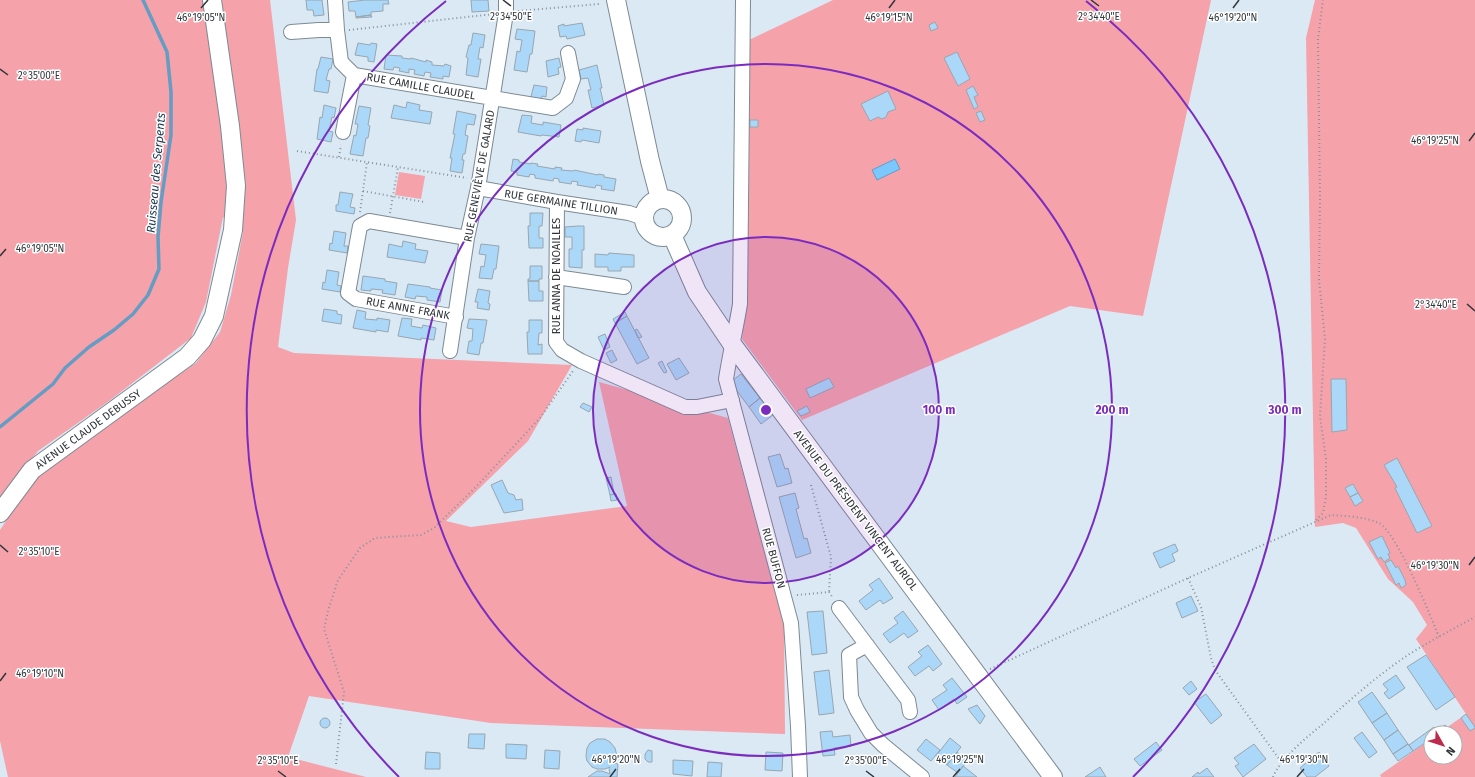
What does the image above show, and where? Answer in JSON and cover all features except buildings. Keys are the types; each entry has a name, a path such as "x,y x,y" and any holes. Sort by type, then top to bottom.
{"main road":[{"name":"AVENUE CLAUDE DEBUSSY","path":"0,513 32,470 187,357 202,340 214,316 233,230 236,186 229,119 212,0"},
{"path":"607,2 660,199"},
{"path":"660,199 670,201 675,204 681,212 681,223 676,232 672,236 661,238 650,233 644,224 647,208 655,201 660,199"},
{"name":"AVENUE DU PRÉSIDENT VINCENT AURIOL","path":"672,236 697,292 732,344 1054,777"}],"street":[{"path":"335,0 341,62 354,75"},
{"name":"RUE BUFFON","path":"743,0 740,304 736,334 732,344 726,379 791,623 800,777"},
{"name":"RUE GENEVIÈVE DE GALARD","path":"450,351 468,238 479,184 493,99 506,6"},
{"path":"291,32 337,30"},
{"name":"RUE CAMILLE CLAUDEL","path":"343,132 354,75 553,108 566,98 573,79 568,53"},
{"name":"RUE GERMAINE TILLION","path":"479,184 557,202 629,213 644,218"},
{"name":"RUE ANNA DE NOAILLES","path":"557,202 556,342 562,350 581,360"},
{"path":"360,226 369,221 468,238"},
{"name":"RUE ANNE FRANK","path":"360,226 348,294 356,299 456,317"},
{"path":"556,277 624,287"},
{"path":"581,360 685,407 698,407 732,400"},
{"path":"840,608 908,700 910,712"},
{"path":"867,645 849,655 851,697 871,733 883,745 922,777"}],"path":[{"path":"1315,521 1323,513 1326,496 1326,459 1320,416 1324,339 1319,280 1320,197 1318,39 1323,0"},
{"path":"337,30 506,6 607,2"},
{"path":"297,151 398,166 479,184"},
{"path":"360,226 359,218 367,162"},
{"path":"388,225 398,166"},
{"path":"363,191 424,202"},
{"path":"336,764 344,692 324,629 328,610 338,580 360,548 376,538 421,535 434,528 474,490 540,418 561,386 581,360"},
{"path":"811,485 831,557 829,592 840,608"},
{"path":"978,675 1188,578 1331,515 1356,517 1381,524 1392,537 1418,588 1439,637"},
{"path":"1188,578 1201,606 1211,658 1215,670 1282,763"},
{"path":"784,596 829,592"},
{"path":"1273,777 1282,763 1304,739 1372,682 1410,654 1475,618"}],"shaded area":[{"path":"0,0 270,0 296,220 278,347 294,353 572,365 528,441 446,521 471,527 627,506 599,382 728,418 784,626 785,734 491,723 309,696 288,757 366,777 8,777 0,741 0,530 30,485 57,458 196,363 220,332 231,295 243,232 223,217 206,302 191,338 109,401 38,451 0,499"},
{"path":"833,0 1211,0 1143,316 1070,306 802,420 742,339 746,301 749,40"},
{"path":"1315,0 1475,0 1475,777 1381,777 1380,775 1423,745 1423,765 1463,765 1463,725 1450,725 1466,714 1416,639 1427,625 1413,602 1388,579 1356,528 1343,523 1315,527 1306,38"},
{"path":"399,172 425,176 421,199 395,195"}],"water":[{"path":"895,159 900,169 877,180 872,170"}],"waterway":[{"name":"Ruisseau des Serpents","path":"0,427 53,384 65,368 89,347 114,330 133,314 148,295 159,269 158,237 161,202 171,135 171,92 167,52 143,0"}]}
